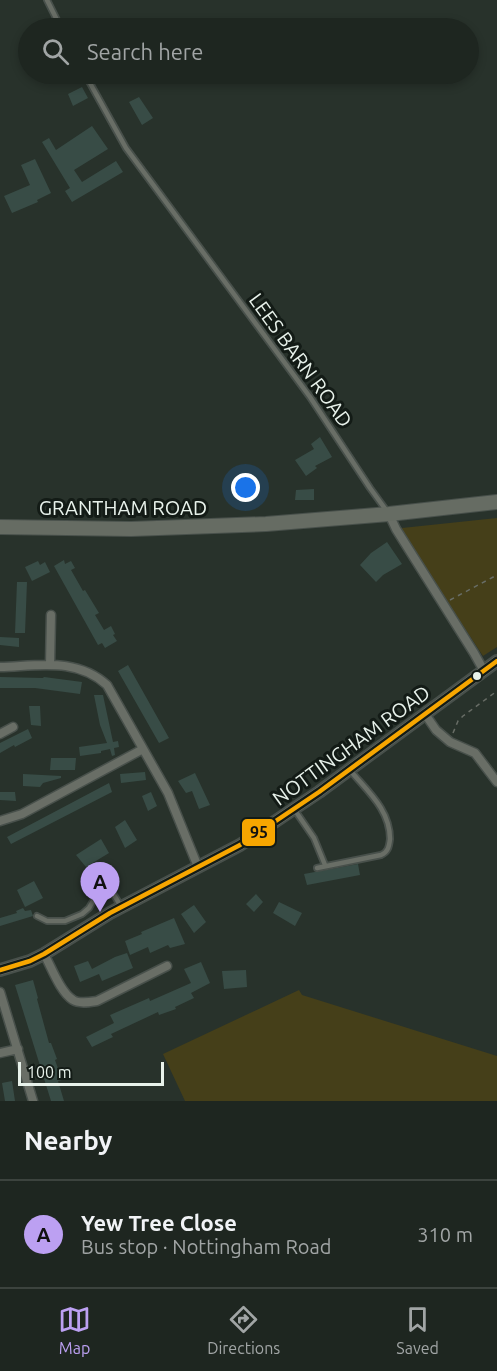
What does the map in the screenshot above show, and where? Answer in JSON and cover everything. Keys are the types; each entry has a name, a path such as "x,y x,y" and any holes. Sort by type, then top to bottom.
{"highway":[{"name":"GRANTHAM ROAD","path":"0,527 132,529 266,524 497,502"}],"street":[{"name":"LEES BARN ROAD","path":"389,514 484,671"},
{"path":"50,665 51,615"},
{"name":"NOTTINGHAM ROAD","path":"0,970 44,954 121,907 240,845 349,770 497,661"},
{"path":"0,667 64,665 89,672 98,678 111,692 168,793 198,867"},
{"path":"425,714 436,730 450,742 475,753 497,782"},
{"path":"0,734 13,727"},
{"path":"0,821 22,814 143,749"},
{"path":"44,954 64,992 74,1001 85,1003 97,1001 167,966"},
{"path":"150,962 155,972"},
{"path":"0,992 33,1101"},
{"path":"0,1053 18,1049"}],"lane":[{"path":"47,0 56,18"},
{"name":"LEES BARN ROAD","path":"91,84 126,148 310,397 389,514"},
{"path":"316,868 387,852 389,833 385,815 370,792 349,770"},
{"path":"294,808 314,837 325,865"},
{"path":"37,916 47,921 65,921 73,918 89,908 100,889 112,892 121,907"}],"path":[{"path":"443,603 497,575"},
{"path":"450,742 462,716 497,691"}],"shaded area":[{"path":"497,518 497,647 483,656 405,538 402,528"},
{"path":"299,990 302,995 497,1056 497,1101 185,1101 163,1054"}],"building":[{"path":"82,87 88,98 73,106 68,94"},
{"path":"139,97 153,118 142,125 129,102"},
{"path":"92,126 108,149 74,170 82,182 116,161 123,172 72,202 65,191 70,188 42,142 49,138 56,150"},
{"path":"35,159 51,193 37,200 38,202 12,213 4,196 30,185 21,165"},
{"path":"320,437 332,457 315,466 317,468 306,476 295,460 314,449 311,444"},
{"path":"314,489 314,500 295,500 296,490"},
{"path":"387,542 402,564 376,582 360,565 371,553"},
{"path":"64,560 65,564 71,561 75,568 71,570 99,613 95,615 104,630 111,626 115,634 113,635 117,641 105,648 102,643 98,645 54,566"},
{"path":"38,561 40,565 45,562 50,572 32,581 25,567"},
{"path":"17,582 27,582 25,633 15,633"},
{"path":"0,637 19,638 19,647 0,645"},
{"path":"128,665 169,738 159,743 118,671"},
{"path":"0,677 44,677 82,682 80,694 35,688 0,688"},
{"path":"94,695 103,695 113,742 118,741 119,747 114,748 115,755 112,756 110,749 101,751 101,753 80,756 79,747 107,743 100,725"},
{"path":"29,706 40,706 41,726 31,725"},
{"path":"28,729 32,738 0,753 0,743"},
{"path":"51,758 76,758 75,770 50,770"},
{"path":"145,772 146,780 121,783 120,774"},
{"path":"195,773 210,805 199,809 192,791 186,793 178,781"},
{"path":"23,774 61,776 61,778 43,783 40,787 23,786"},
{"path":"109,783 112,792 11,844 7,837"},
{"path":"0,792 15,792 16,801 0,800"},
{"path":"151,792 157,806 148,811 142,796"},
{"path":"125,820 137,840 125,848 115,827"},
{"path":"101,839 109,853 86,867 76,855"},
{"path":"358,864 360,875 307,885 304,874"},
{"path":"34,881 43,898 25,907 17,890"},
{"path":"256,894 263,902 254,912 246,904"},
{"path":"279,902 302,913 295,926 273,913"},
{"path":"194,905 206,922 194,933 181,914"},
{"path":"23,908 25,911 31,910 33,916 0,926 0,918 17,913 16,911"},
{"path":"174,918 185,944 170,948 168,945 150,953 148,947 130,955 125,941"},
{"path":"127,953 133,968 102,981 99,974 80,982 74,966 88,961 92,969"},
{"path":"201,962 210,983 191,993 194,998 175,1007 176,1009 159,1015 158,1012 111,1034 113,1037 92,1047 86,1037 114,1023 110,1015 191,983 184,969"},
{"path":"246,970 247,987 224,989 222,971"},
{"path":"33,980 49,1043 57,1059 55,1060 62,1080 58,1081 64,1101 51,1101 15,985"},
{"path":"12,1081 15,1101 5,1101 2,1083"}],"transit line":[{"name":"95","path":"0,970 44,954 110,913 240,845 319,792 497,661"}],"place":[{"name":"Yew Tree Close","path":"100,912"}]}
